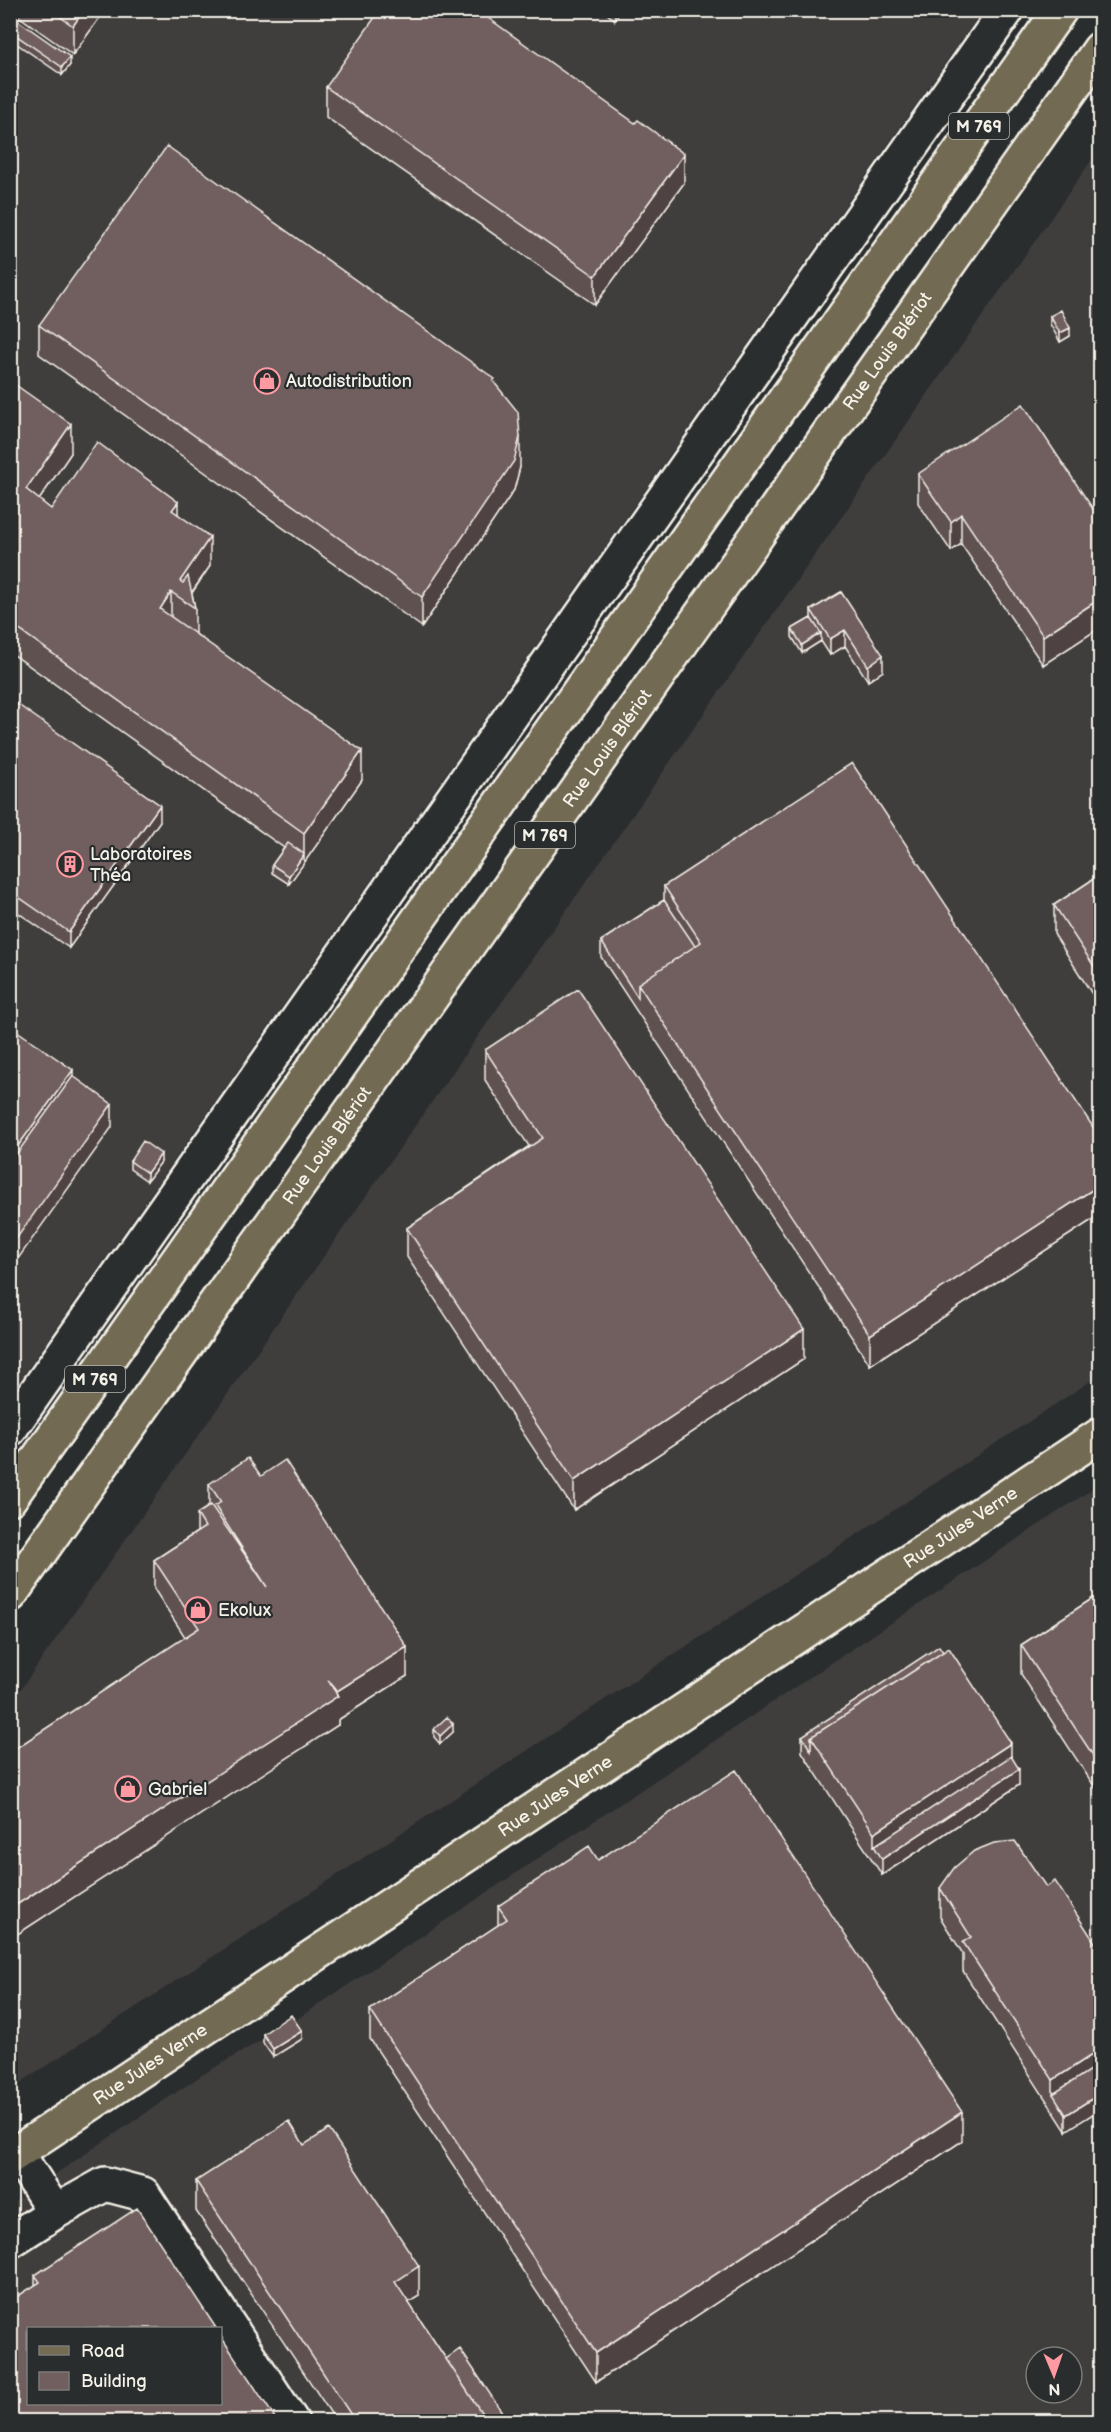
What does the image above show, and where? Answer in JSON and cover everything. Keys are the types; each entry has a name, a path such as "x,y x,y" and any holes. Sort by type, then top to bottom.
{"main road":[{"name":"M 769","path":"10,1498 1059,10"},
{"name":"Rue Louis Blériot","path":"10,1595 1101,49"},
{"name":"Rue Jules Verne","path":"14,2155 1101,1435"}],"lane":[{"path":"10,1429 1007,10"},
{"path":"14,2155 55,2212"},
{"path":"10,2241 105,2184 143,2194 292,2421"}],"shaded area":[{"path":"11,11 982,11 11,1393"},
{"path":"1100,148 1100,1375 11,2089 11,1703"},
{"path":"1100,1484 1100,2421 11,2422 11,2204 202,2075 291,2023"}],"building":[{"path":"51,10 84,10 73,26"},
{"path":"380,10 477,10 635,123 638,120 684,154 595,276 326,87"},
{"path":"10,15 70,57 62,67 10,31"},
{"name":"Autodistribution","path":"167,146 495,379 493,381 518,412 520,437 514,461 422,597 39,325"},
{"path":"1061,310 1070,328 1060,333 1050,316"},
{"path":"10,381 71,424 26,489 51,509 97,442 178,502 172,510 210,537 180,581 183,583 188,576 195,608 171,592 160,609 362,751 304,833 10,623"},
{"path":"1023,404 1101,521 1101,598 1043,636 961,514 951,522 918,474"},
{"path":"841,592 883,655 868,666 845,630 830,639 811,610"},
{"path":"811,618 821,633 802,645 792,629"},
{"name":"Laboratoires Théa","path":"10,699 160,805 69,932 10,891"},
{"path":"852,763 1101,1139 1101,1184 870,1335 638,984 701,942 664,886"},
{"path":"288,843 304,854 289,876 272,865"},
{"path":"1101,874 1101,977 1054,905"},
{"path":"664,900 695,946 638,984 638,998 601,941"},
{"path":"578,989 804,1329 574,1481 407,1228 543,1138 485,1050"},
{"path":"1101,1004 1101,1019 1094,1008"},
{"path":"10,1026 73,1070 10,1157"},
{"path":"73,1076 112,1104 14,1242 14,1236 10,1234 10,1163"},
{"path":"143,1141 161,1154 147,1173 130,1161"},
{"path":"248,1458 261,1476 285,1460 407,1647 337,1691 328,1680 338,1696 10,1909 10,1752 199,1628 154,1560 205,1527 197,1514 211,1505 267,1587 215,1506 221,1502 209,1484"},
{"path":"1101,1593 1101,1757 1096,1760 1021,1645"},
{"path":"939,1646 943,1652 811,1737 811,1751 802,1736"},
{"path":"949,1648 1011,1743 874,1833 811,1737"},
{"path":"447,1717 453,1724 440,1736 434,1729"},
{"path":"1011,1756 1019,1769 882,1859 874,1846"},
{"path":"736,1770 962,2112 596,2353 370,2010 507,1919 498,1906 589,1846 598,1860"},
{"path":"1015,1841 1046,1887 1055,1881 1101,1952 1101,2049 1053,2080 963,1942 971,1937 940,1888 954,1868 974,1851 994,1843"},
{"path":"291,2015 302,2031 273,2049 263,2034"},
{"path":"1101,2063 1101,2093 1066,2115 1053,2094"},
{"path":"289,2121 304,2145 329,2129 419,2266 395,2282 487,2421 355,2421 196,2181"},
{"path":"137,2208 215,2327 27,2327 27,2405 222,2405 222,2338 277,2421 10,2421 10,2301 40,2282 35,2275"},
{"path":"460,2349 508,2421 487,2421 446,2359"}],"place":[{"name":"Autodistribution","path":"267,381"},
{"name":"Laboratoires Théa","path":"70,864"},
{"name":"Ekolux","path":"198,1610"},
{"name":"Gabriel","path":"128,1789"}]}
